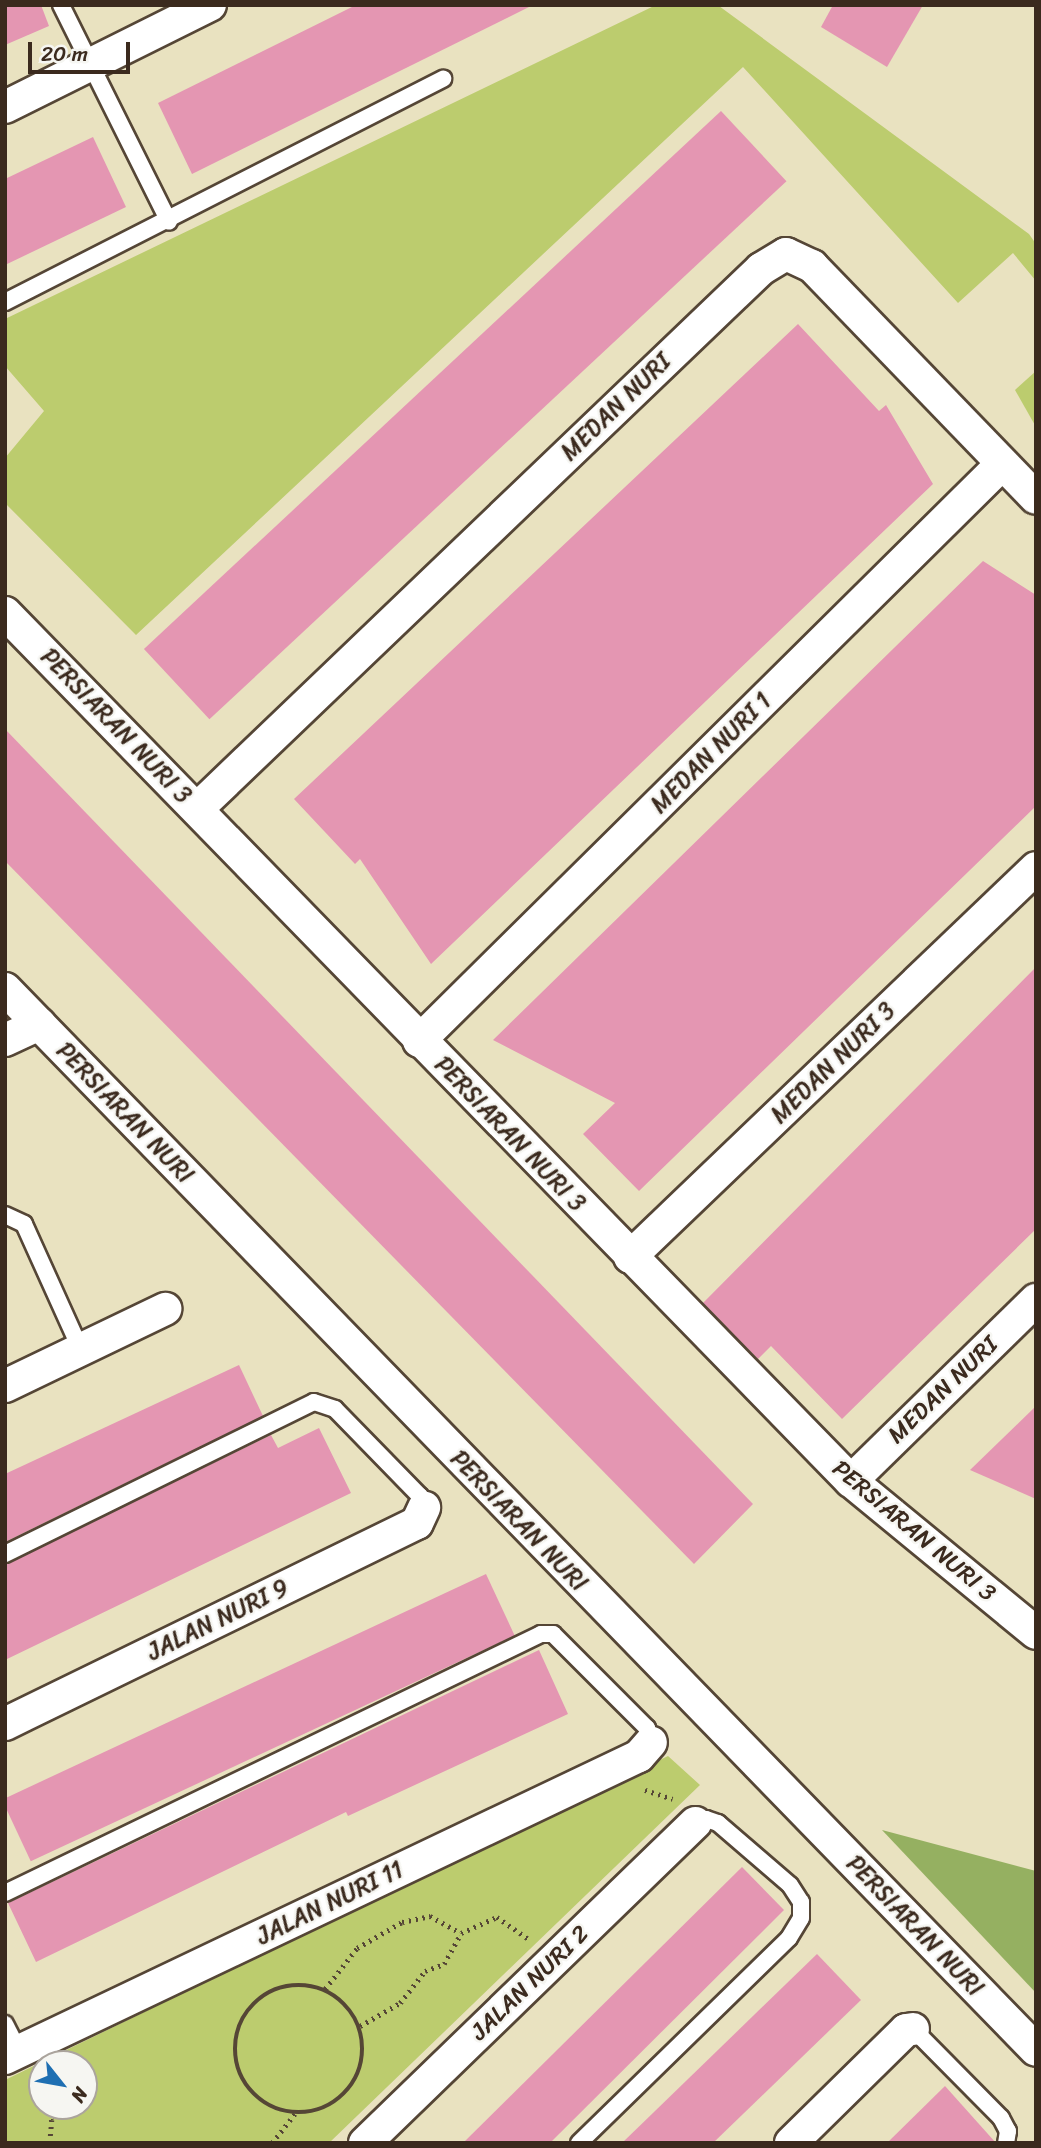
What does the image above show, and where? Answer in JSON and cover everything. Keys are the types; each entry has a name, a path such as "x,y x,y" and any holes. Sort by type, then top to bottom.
{"street":[{"path":"5,107 210,5"},
{"name":"MEDAN NURI","path":"197,808 761,269 786,254 812,266 1036,498"},
{"name":"MEDAN NURI 1","path":"419,1041 1002,464"},
{"name":"PERSIARAN NURI 3","path":"5,613 197,808 419,1041 851,1480 1036,1633"},
{"name":"MEDAN NURI 3","path":"630,1257 1036,868"},
{"name":"PERSIARAN NURI","path":"5,989 1036,2050"},
{"path":"5,1040 39,1024"},
{"name":"MEDAN NURI","path":"851,1480 1036,1300"},
{"path":"5,1386 165,1309"},
{"name":"JALAN NURI 9","path":"5,1724 417,1523 424,1508"},
{"name":"JALAN NURI 11","path":"10,2045 639,1756 651,1742"},
{"name":"JALAN NURI 2","path":"365,2143 695,1823"},
{"path":"791,2143 906,2030 913,2029"}],"lane":[{"path":"61,5 169,222"},
{"path":"5,302 169,222 443,79"},
{"path":"5,1215 14,1216 24,1224 81,1350"},
{"path":"5,1554 314,1402 335,1409 420,1496 424,1508"},
{"path":"5,1893 541,1634 553,1634 647,1728 651,1742"},
{"path":"579,2143 789,1938 801,1919 801,1902 790,1885 718,1823 706,1819 695,1823"},
{"path":"913,2029 1001,2118 1008,2131 1006,2143"}],"path":[{"path":"638,1789 673,1798 695,1823"},
{"path":"324,1989 357,1948 402,1922 430,1916 461,1933"},
{"path":"360,2026 400,2003 425,1971 444,1964 461,1933 497,1917 527,1937"},
{"path":"300,1983 324,1989 352,2011 360,2026 363,2058 351,2087 327,2108 295,2114 271,2108 251,2093 238,2072 234,2047 240,2022 254,2002 275,1989 300,1983"},
{"path":"272,2143 295,2114"},
{"path":"50,2143 52,2120"}],"green space":[{"path":"656,5 719,6 1029,234 1036,244 1036,281 1013,253 958,303 743,67 136,635 5,503 5,458 44,411 5,366 5,319"},
{"path":"1036,371 1036,427 1015,390"},
{"path":"668,1756 700,1785 329,2143 5,2143 5,2080 28,2069 28,2120 98,2120 98,2050 66,2050"},
{"path":"882,1830 1036,1871 1036,1993"}],"building":[{"path":"5,5 41,5 49,26 5,45"},
{"path":"356,5 533,5 192,174 158,103"},
{"path":"833,5 923,5 887,67 821,27"},
{"path":"721,111 786,181 209,719 144,649"},
{"path":"93,137 126,207 5,265 5,179"},
{"path":"798,324 879,411 886,405 933,484 431,964 360,859 355,864 294,799"},
{"path":"983,561 1036,595 1036,806 639,1191 583,1134 615,1103 493,1040"},
{"path":"5,729 753,1504 694,1564 5,861"},
{"path":"1036,967 1036,1229 842,1419 771,1346 758,1359 703,1303"},
{"path":"239,1365 263,1416 5,1542 5,1474"},
{"path":"1036,1406 1036,1499 970,1470"},
{"path":"319,1428 351,1493 5,1660 5,1564 271,1435 278,1448"},
{"path":"486,1574 515,1636 31,1861 5,1806 5,1798"},
{"path":"539,1650 568,1714 348,1816 346,1812 36,1962 8,1903"},
{"path":"742,1867 784,1910 550,2143 463,2143"},
{"path":"817,1954 861,2000 713,2143 622,2143"},
{"path":"945,2086 996,2143 887,2143"}]}
